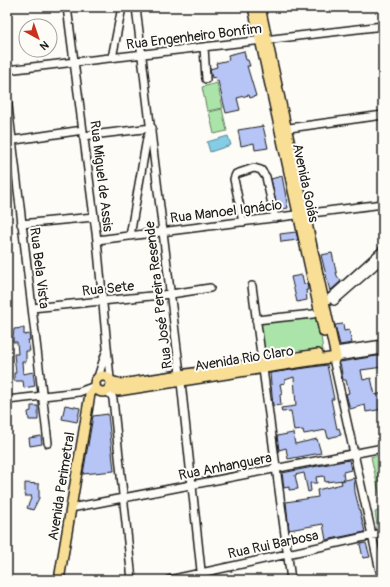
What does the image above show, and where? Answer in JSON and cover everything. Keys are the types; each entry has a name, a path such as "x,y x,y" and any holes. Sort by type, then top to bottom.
{"main road":[{"name":"Avenida Goiás","path":"254,7 264,40 312,259 320,309 333,357"},
{"name":"Avenida Goiás","path":"260,7 264,40"},
{"name":"Avenida Rio Claro","path":"103,386 118,391 152,383 333,357"},
{"path":"98,376 103,375 103,386"},
{"name":"Avenida Perimetral","path":"59,580 91,391 103,386"}],"street":[{"name":"Rua Miguel de Assis","path":"67,7 97,240 106,349 103,386 113,399 132,580"},
{"path":"112,58 122,7"},
{"name":"Rua José Pereira Resende","path":"136,7 144,54 193,485 201,576"},
{"name":"Rua Engenheiro Bonfim","path":"7,70 383,26"},
{"path":"204,47 206,79"},
{"name":"Rua Bela Vista","path":"7,97 9,141 32,308 48,443"},
{"path":"283,128 383,115"},
{"path":"9,141 83,133 152,128"},
{"path":"130,236 147,138 152,128"},
{"path":"243,222 234,179 236,174 254,168 261,170 266,177 275,218"},
{"name":"Rua Manoel Ignácio","path":"97,240 383,204"},
{"path":"21,224 94,217"},
{"path":"320,309 383,250"},
{"path":"256,320 320,309 383,258"},
{"path":"252,286 291,580"},
{"name":"Rua Sete","path":"32,308 102,302 210,288"},
{"name":"Avenida Rio Claro","path":"333,357 366,350 383,344"},
{"name":"Rua Miguel de Assis","path":"98,376 106,349"},
{"name":"Avenida Rio Claro","path":"366,350 383,350"},
{"name":"Avenida Goiás","path":"333,357 382,580"},
{"name":"Avenida Rio Claro","path":"7,400 79,392 103,386"},
{"name":"Rua Anhanguera","path":"72,508 383,448"},
{"name":"Rua Rui Barbosa","path":"169,580 201,576 288,554 383,533"}],"green space":[{"path":"217,83 223,108 207,111 202,87"},
{"path":"222,109 227,131 214,134 209,112"},
{"path":"318,313 323,351 265,359 259,321"},
{"path":"383,454 383,510 371,457"},
{"path":"383,510 383,530 378,531 375,512"}],"water":[{"path":"228,136 231,145 210,152 207,142"}],"building":[{"path":"244,51 246,60 248,60 250,66 247,66 256,96 250,98 249,95 237,98 240,110 226,113 218,81 216,81 215,77 212,78 210,69 217,67 216,63 229,60 228,55"},
{"path":"263,126 268,148 255,150 254,143 241,146 238,130"},
{"path":"282,176 288,208 278,210 271,179"},
{"path":"296,232 298,240 281,242 280,234"},
{"path":"332,253 337,276 341,281 330,291 321,255"},
{"path":"302,275 304,284 307,283 307,300 297,302 291,277"},
{"path":"343,324 344,331 349,330 352,343 340,345 335,325"},
{"path":"24,328 24,335 29,334 30,340 28,340 30,351 26,351 26,362 22,362 23,374 33,372 35,386 24,388 23,381 14,381 14,373 16,373 14,354 18,354 17,342 13,342 13,337 14,329"},
{"path":"383,355 383,367 361,370 363,380 371,378 375,395 383,393 383,409 366,412 365,405 350,409 346,394 349,393 346,380 343,380 340,362"},
{"path":"327,365 334,399 331,399 337,429 339,428 341,435 328,438 326,430 304,434 303,430 294,431 291,411 282,412 281,408 296,406 294,377 285,380 285,383 280,384 282,394 280,395 281,405 273,406 270,373"},
{"path":"65,405 80,408 77,422 62,419"},
{"path":"31,406 38,406 38,420 29,420 28,412 31,411"},
{"path":"108,414 114,471 83,474 93,416"},
{"path":"293,433 295,444 317,439 321,453 288,459 286,448 279,450 277,436"},
{"path":"41,436 42,444 30,446 29,438"},
{"path":"349,460 351,470 343,472 344,480 325,482 324,476 316,477 317,483 310,483 311,491 308,492 304,473 295,475 298,489 289,490 289,487 284,488 282,473"},
{"path":"354,478 355,492 365,532 326,540 323,524 289,530 286,502 318,497 317,490 342,484 341,481"},
{"path":"25,483 39,484 39,498 33,510 27,508 32,496 25,496"},
{"path":"366,543 370,557 363,558 360,544"}]}
